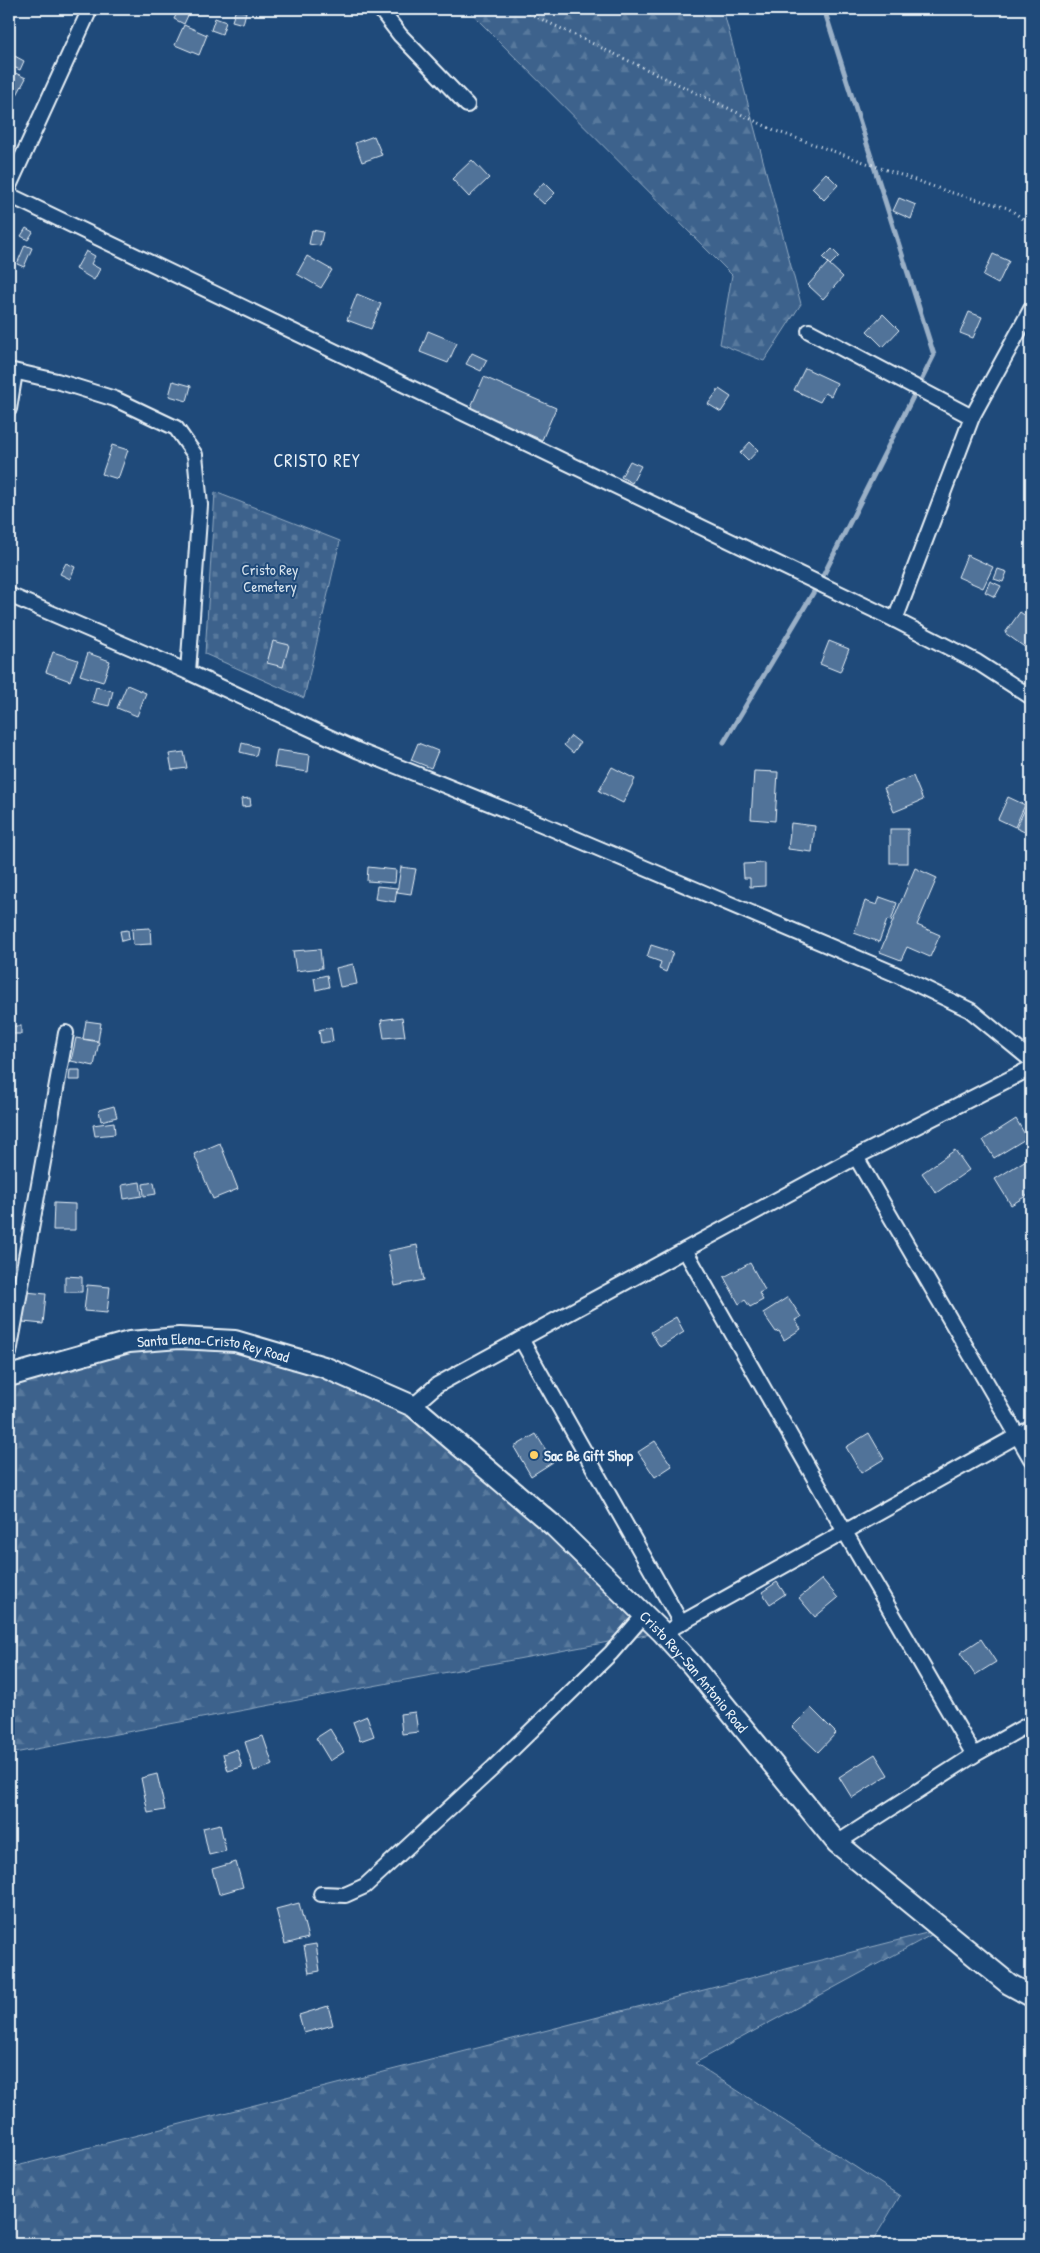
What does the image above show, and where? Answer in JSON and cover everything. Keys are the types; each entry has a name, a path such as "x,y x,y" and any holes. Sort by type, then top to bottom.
{"main road":[{"name":"Santa Elena-Cristo Rey Road","path":"9,1376 129,1342 179,1338 234,1341 324,1367 413,1406"},
{"name":"Cristo Rey-San Antonio Road","path":"413,1406 555,1527 662,1632 692,1665 836,1843 1009,1984 1031,1996"}],"street":[{"path":"9,186 90,9"},
{"path":"380,9 400,35 468,106"},
{"path":"9,195 895,620 977,662 1031,697"},
{"path":"895,620 972,417 1031,309"},
{"path":"809,332 972,417"},
{"path":"9,409 12,371 57,381 124,403 176,428 195,456 200,504 188,672"},
{"path":"9,594 188,672 359,750 550,828 893,973 970,1010 1031,1060"},
{"path":"9,1353 66,1033"},
{"path":"413,1406 437,1385 521,1339 856,1156 1031,1068"},
{"path":"856,1156 1031,1459"},
{"path":"685,1250 974,1755"},
{"path":"521,1339 681,1623"},
{"path":"662,1632 1031,1428"},
{"path":"321,1894 345,1895 365,1886 515,1747 612,1653 644,1615"},
{"path":"836,1843 974,1755 1031,1723"}],"path":[{"path":"520,9 776,131 949,192 1008,208 1031,225"}],"green space":[{"path":"467,9 723,9 801,304 764,361 720,344 732,275"},
{"name":"Cristo Rey Cemetery","path":"215,492 340,541 304,698 205,654"},
{"path":"235,1341 413,1406 662,1632 9,1754 9,1376 129,1342"},
{"path":"942,1929 695,2063 900,2196 871,2244 9,2244 9,2168"}],"building":[{"path":"179,9 191,9 184,24 174,19"},
{"path":"236,9 246,12 243,24 232,21"},
{"path":"215,18 226,22 222,34 211,30"},
{"path":"184,25 207,35 199,55 175,45"},
{"path":"11,54 24,61 20,70 9,65"},
{"path":"9,70 26,78 10,108 9,107"},
{"path":"374,136 382,155 362,162 355,143"},
{"path":"472,160 489,178 469,197 452,179"},
{"path":"826,173 838,185 824,200 812,188"},
{"path":"544,182 555,193 544,204 533,194"},
{"path":"899,198 916,205 911,219 893,211"},
{"path":"26,228 33,232 28,240 21,236"},
{"path":"312,230 323,232 320,246 309,244"},
{"path":"25,245 32,248 24,267 17,264"},
{"path":"832,249 839,256 830,265 823,258"},
{"path":"86,251 95,256 91,264 100,269 94,280 76,269"},
{"path":"993,254 1009,261 998,284 983,276"},
{"path":"307,256 332,270 321,288 297,274"},
{"path":"828,263 843,277 823,299 808,285"},
{"path":"357,294 381,304 371,329 347,320"},
{"path":"969,312 982,317 973,338 960,333"},
{"path":"883,314 899,330 883,347 867,331"},
{"path":"428,331 457,343 448,363 420,352"},
{"path":"472,353 487,360 481,371 466,364"},
{"path":"805,368 837,383 831,396 825,393 820,402 794,390"},
{"path":"484,377 556,408 542,440 470,409"},
{"path":"173,381 191,386 187,401 169,396"},
{"path":"719,389 731,397 721,412 708,404"},
{"path":"750,442 758,450 748,461 740,453"},
{"path":"112,445 128,450 118,479 102,474"},
{"path":"630,461 641,466 632,483 621,477"},
{"path":"967,555 993,567 983,588 958,577"},
{"path":"66,563 75,567 70,579 60,574"},
{"path":"998,569 1007,572 1003,582 994,579"},
{"path":"990,581 1001,586 995,597 985,592"},
{"path":"1020,612 1031,620 1030,651 1005,633"},
{"path":"273,641 289,645 283,667 267,663"},
{"path":"829,641 849,649 840,672 820,664"},
{"path":"53,652 78,660 70,681 46,672"},
{"path":"88,653 110,661 103,682 80,675"},
{"path":"127,685 146,693 137,716 117,708"},
{"path":"96,687 113,691 109,706 92,702"},
{"path":"571,736 580,743 573,753 564,745"},
{"path":"242,743 258,747 256,756 240,752"},
{"path":"418,743 438,751 431,768 411,760"},
{"path":"277,750 310,755 308,772 274,767"},
{"path":"184,752 187,768 172,770 169,754"},
{"path":"612,767 635,779 623,803 599,791"},
{"path":"754,771 778,772 775,821 751,819"},
{"path":"913,776 923,800 894,812 884,788"},
{"path":"1008,797 1025,805 1015,827 998,819"},
{"path":"250,798 251,806 242,807 241,799"},
{"path":"1026,807 1031,809 1031,835 1016,828"},
{"path":"791,823 815,826 812,852 788,849"},
{"path":"890,829 908,829 908,863 890,863"},
{"path":"765,863 765,886 750,887 750,878 744,878 743,864"},
{"path":"368,867 396,870 395,883 367,881"},
{"path":"401,867 416,869 411,894 397,892"},
{"path":"915,868 937,878 917,925 940,935 930,957 907,947 901,960 880,952"},
{"path":"377,886 397,888 395,902 375,899"},
{"path":"880,897 897,903 891,921 887,920 879,942 854,933 865,901 877,905"},
{"path":"150,928 151,944 133,945 132,929"},
{"path":"128,930 129,939 122,941 120,931"},
{"path":"651,945 673,952 666,972 659,969 661,962 647,957"},
{"path":"320,949 322,968 296,971 293,951"},
{"path":"353,964 357,984 340,987 336,968"},
{"path":"327,975 329,987 316,990 314,978"},
{"path":"402,1017 405,1036 384,1038 381,1020"},
{"path":"86,1021 101,1023 98,1041 83,1039"},
{"path":"9,1026 21,1026 21,1034 9,1034"},
{"path":"331,1027 333,1041 321,1043 319,1030"},
{"path":"76,1038 99,1042 94,1066 71,1061"},
{"path":"70,1070 80,1070 80,1080 69,1080"},
{"path":"114,1106 117,1117 101,1121 99,1110"},
{"path":"1016,1119 1027,1138 994,1158 983,1140"},
{"path":"114,1122 115,1134 95,1136 93,1125"},
{"path":"220,1143 238,1189 213,1199 194,1154"},
{"path":"955,1150 969,1170 936,1193 922,1173"},
{"path":"1026,1160 1031,1169 1031,1193 1011,1205 995,1179"},
{"path":"140,1182 142,1196 124,1199 122,1185"},
{"path":"154,1182 156,1194 144,1196 143,1184"},
{"path":"54,1203 75,1204 75,1230 53,1230"},
{"path":"417,1245 424,1280 395,1286 388,1251"},
{"path":"750,1263 765,1290 759,1293 763,1300 750,1307 745,1300 739,1304 724,1277"},
{"path":"65,1276 82,1277 82,1292 65,1292"},
{"path":"87,1285 110,1287 107,1313 84,1311"},
{"path":"26,1292 46,1294 43,1324 23,1322"},
{"path":"788,1297 801,1317 795,1320 801,1329 784,1340 779,1331 776,1332 763,1313"},
{"path":"676,1317 684,1332 660,1347 651,1332"},
{"path":"869,1433 884,1459 861,1473 846,1447"},
{"name":"Sac Be Gift Shop","path":"536,1434 553,1462 531,1476 514,1447"},
{"path":"655,1441 672,1466 655,1477 638,1452"},
{"path":"822,1579 838,1598 815,1617 799,1598"},
{"path":"777,1582 785,1594 770,1604 762,1592"},
{"path":"981,1639 996,1662 975,1675 960,1653"},
{"path":"811,1708 836,1733 818,1752 792,1727"},
{"path":"415,1712 418,1732 402,1734 400,1714"},
{"path":"367,1716 374,1736 360,1741 353,1722"},
{"path":"330,1729 344,1752 330,1761 316,1738"},
{"path":"263,1736 273,1765 254,1771 245,1742"},
{"path":"237,1749 242,1767 228,1771 223,1754"},
{"path":"875,1754 888,1775 852,1798 839,1777"},
{"path":"157,1774 165,1810 148,1813 141,1778"},
{"path":"220,1824 226,1851 209,1855 203,1828"},
{"path":"236,1862 243,1887 219,1894 212,1869"},
{"path":"299,1903 308,1938 285,1944 276,1909"},
{"path":"316,1944 320,1971 309,1973 304,1946"},
{"path":"328,2006 333,2025 304,2033 299,2015"}],"waterway":[{"path":"724,742 822,578 934,355 824,9"}],"place":[{"name":"Sac Be Gift Shop","path":"534,1455"}],"district":[{"name":"CRISTO REY","path":"317,460"}]}
